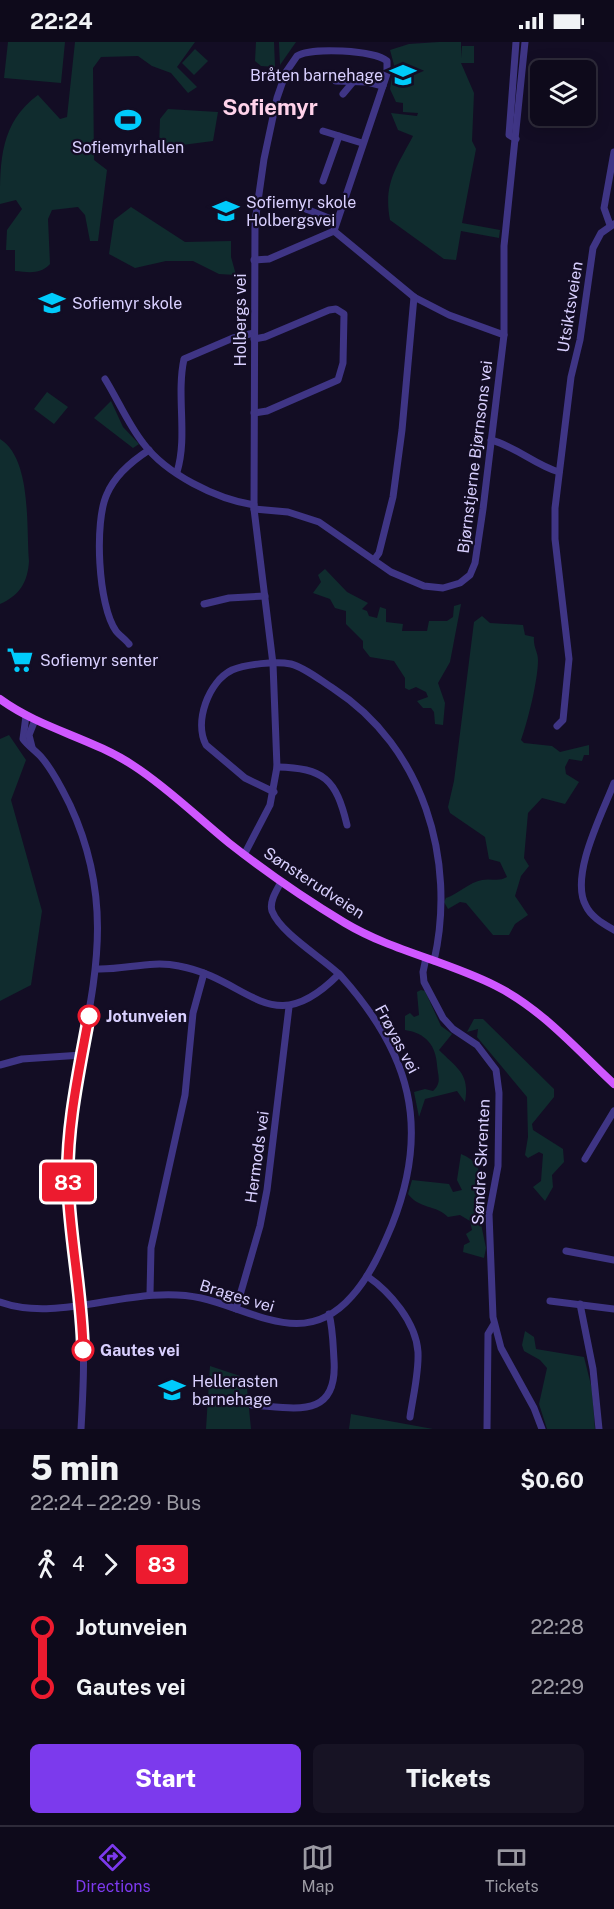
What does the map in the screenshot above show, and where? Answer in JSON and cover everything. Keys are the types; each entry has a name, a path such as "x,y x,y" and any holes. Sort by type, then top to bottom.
{"main road":[{"name":"Sønsterudveien","path":"0,699 30,718 130,763 244,855 281,882 361,932 495,985 525,1003 614,1084"}],"street":[{"name":"Bjørnstjerne Bjørnsons vei","path":"516,42 509,135 516,139"},
{"name":"Bjørnstjerne Bjørnsons vei","path":"105,379 135,432 149,450 177,472 227,497 254,507 288,512 320,522 404,579 424,586 443,588 460,583 470,575 475,563 504,335 504,246 525,42"},
{"name":"Holbergs vei","path":"244,855 266,817 274,792 278,727 273,664 254,507 254,260 258,195 271,125 286,72 291,63 302,53 359,52 381,56 387,61 388,67 383,86"},
{"path":"334,231 383,86 336,81"},
{"path":"343,94 353,81"},
{"path":"323,131 362,143"},
{"path":"323,181 339,136"},
{"name":"Utsiktsveien","path":"557,726 563,720 569,659 555,539 555,508 571,377 580,340 592,248 596,239 612,225 604,208 614,152"},
{"path":"306,209 336,220"},
{"path":"254,260 269,259 334,231"},
{"path":"334,231 414,297 449,315 504,335"},
{"path":"374,560 379,553 393,497 414,297"},
{"path":"177,472 181,458 180,377 184,359 233,338 265,337 329,310 336,309 344,314 343,363 338,380 267,411 254,413"},
{"path":"491,440 513,447 544,466 560,472"},
{"path":"129,644 115,630 110,618 101,575 98,536 107,493 123,471 149,450"},
{"path":"204,604 235,597 265,596"},
{"name":"Søndre Skrenten","path":"274,792 245,778 206,745 202,731 202,716 207,702 223,676 239,668 282,663 296,666 358,706 388,737 408,766 425,805 439,865 441,911 430,960 423,977 443,1018 453,1029 477,1045 492,1063 498,1078 498,1166 489,1214 494,1324 501,1348 534,1408 542,1429"},
{"path":"30,718 22,735 48,766 66,797 88,853 97,908 97,969 69,1135 68,1170 81,1303 83,1353 81,1429"},
{"path":"277,767 310,770 322,774 337,792 347,825"},
{"path":"614,785 587,857 582,887 584,902 591,914 614,930"},
{"name":"Frøyas vei","path":"281,882 272,901 274,915 339,974 371,1015 389,1047 406,1087 413,1117 413,1146 406,1185 388,1235 367,1276 349,1300 329,1314"},
{"path":"97,969 157,963 204,973 262,1002 289,1006 314,996 339,974"},
{"path":"150,1294 151,1248 184,1095 193,1013 204,973"},
{"name":"Hermods vei","path":"236,1309 257,1237 267,1190 289,1006"},
{"path":"0,1065 22,1059 82,1055"},
{"path":"585,1159 614,1111"},
{"path":"566,1251 614,1260"},
{"path":"367,1276 402,1311 415,1338 418,1360 410,1417"},
{"name":"Brages vei","path":"0,1302 37,1308 150,1294 192,1296 262,1319 285,1323 308,1321 329,1314"},
{"path":"550,1301 614,1309"},
{"path":"580,1304 592,1370 599,1429"},
{"path":"252,1405 309,1406 329,1395 335,1375 329,1314"},
{"name":"Søndre Skrenten","path":"488,1429 488,1334 494,1324"}],"green space":[{"path":"8,42 65,42 61,83 4,78"},
{"path":"75,42 195,42 177,67 197,87 188,93 171,73 152,66 138,56 101,57 93,68 94,160 107,170 98,241 90,241 85,215 78,207 52,210 48,219 50,264 38,271 15,271 15,250 6,250 7,230 22,209 16,200 0,204 2,158 5,144 16,118 38,95 60,119 67,117"},
{"path":"256,42 274,42 275,67 261,66 255,61"},
{"path":"279,42 296,42 280,65 279,44"},
{"path":"461,42 461,58 462,46 474,46 474,63 461,63 474,93 472,141 476,149 462,223 500,230 499,238 461,231 456,260 444,259 390,220 388,207 393,176 413,136 398,130 391,113 417,116 418,113 403,112 403,103 396,102 390,89 394,65 390,50 409,44"},
{"path":"195,49 208,61 194,75 182,63"},
{"path":"168,109 218,112 213,141 159,148 160,119"},
{"path":"131,207 185,242 231,241 231,257 236,275 219,274 193,261 166,261 135,268 109,254 114,220"},
{"path":"47,392 68,407 54,424 34,409"},
{"path":"111,401 123,427 139,444 133,448 94,418"},
{"path":"0,439 18,462 22,477 27,513 29,561 27,575 21,587 12,597 0,604"},
{"path":"325,569 347,592 368,603 362,609 367,611 369,616 377,618 380,607 386,609 386,622 403,624 402,631 427,631 429,621 447,621 453,617 454,606 461,604 450,662 438,683 445,703 443,725 435,724 434,712 431,708 423,708 417,701 428,697 426,692 416,687 409,690 405,688 405,678 394,661 370,657 363,648 363,641 346,624 346,611 335,608 330,599 313,593 321,582 318,575"},
{"path":"482,616 490,623 523,625 525,635 534,637 538,660 536,678 521,740 524,743 552,746 560,752 589,745 589,755 584,755 582,761 569,759 565,767 566,774 579,782 565,804 542,798 528,813 524,858 529,866 521,876 515,896 528,915 515,924 509,935 493,935 466,903 460,902 448,909 444,902 446,898 478,881 507,877 500,862 489,859 485,837 450,813 448,807 454,781 474,622"},
{"path":"9,735 26,760 11,800 42,911 31,985 0,1001 0,739"},
{"path":"425,991 441,1026 452,1034 439,1050 461,1073 466,1085 466,1093 465,1102 457,1091 425,1099 419,1117 414,1092 425,1089 433,1091 439,1079 432,1046 419,1034 405,1030 405,1016 410,1013 414,1017 419,1015 417,992"},
{"path":"474,1019 483,1019 554,1089 554,1097 532,1124 533,1130 563,1149 564,1162 552,1175 553,1187 545,1201 533,1187 541,1181 543,1154 539,1152 528,1158 525,1155 528,1137 527,1097 477,1037 478,1029 467,1032"},
{"path":"461,1154 475,1163 479,1172 475,1188 482,1195 480,1219 486,1248 484,1258 463,1252 464,1245 470,1242 466,1234 472,1230 470,1221 460,1215 448,1217 439,1210 417,1202 408,1194 412,1180 449,1184 453,1192 462,1190 457,1180"},
{"path":"525,1331 534,1337 536,1349 584,1357 592,1389 595,1429 547,1429 539,1404 547,1368 540,1360 524,1351 522,1345"},
{"path":"210,1366 246,1378 251,1429 206,1429"},
{"path":"351,1414 433,1429 349,1429"}],"bus line":[{"name":"83","path":"83,1350 81,1303 70,1217 68,1162 69,1135 89,1016"}],"place":[{"name":"Bråten barnehage","path":"403,75"},
{"name":"Sofiemyrhallen","path":"128,120"},
{"name":"Sofiemyr skole Holbergsvei","path":"226,211"},
{"name":"Sofiemyr skole","path":"52,303"},
{"name":"Sofiemyr senter","path":"20,660"},
{"name":"Jotunveien","path":"89,1016"},
{"name":"Gautes vei","path":"83,1350"},
{"name":"Hellerasten barnehage","path":"172,1390"}],"district":[{"name":"Sofiemyr","path":"270,107"}]}
